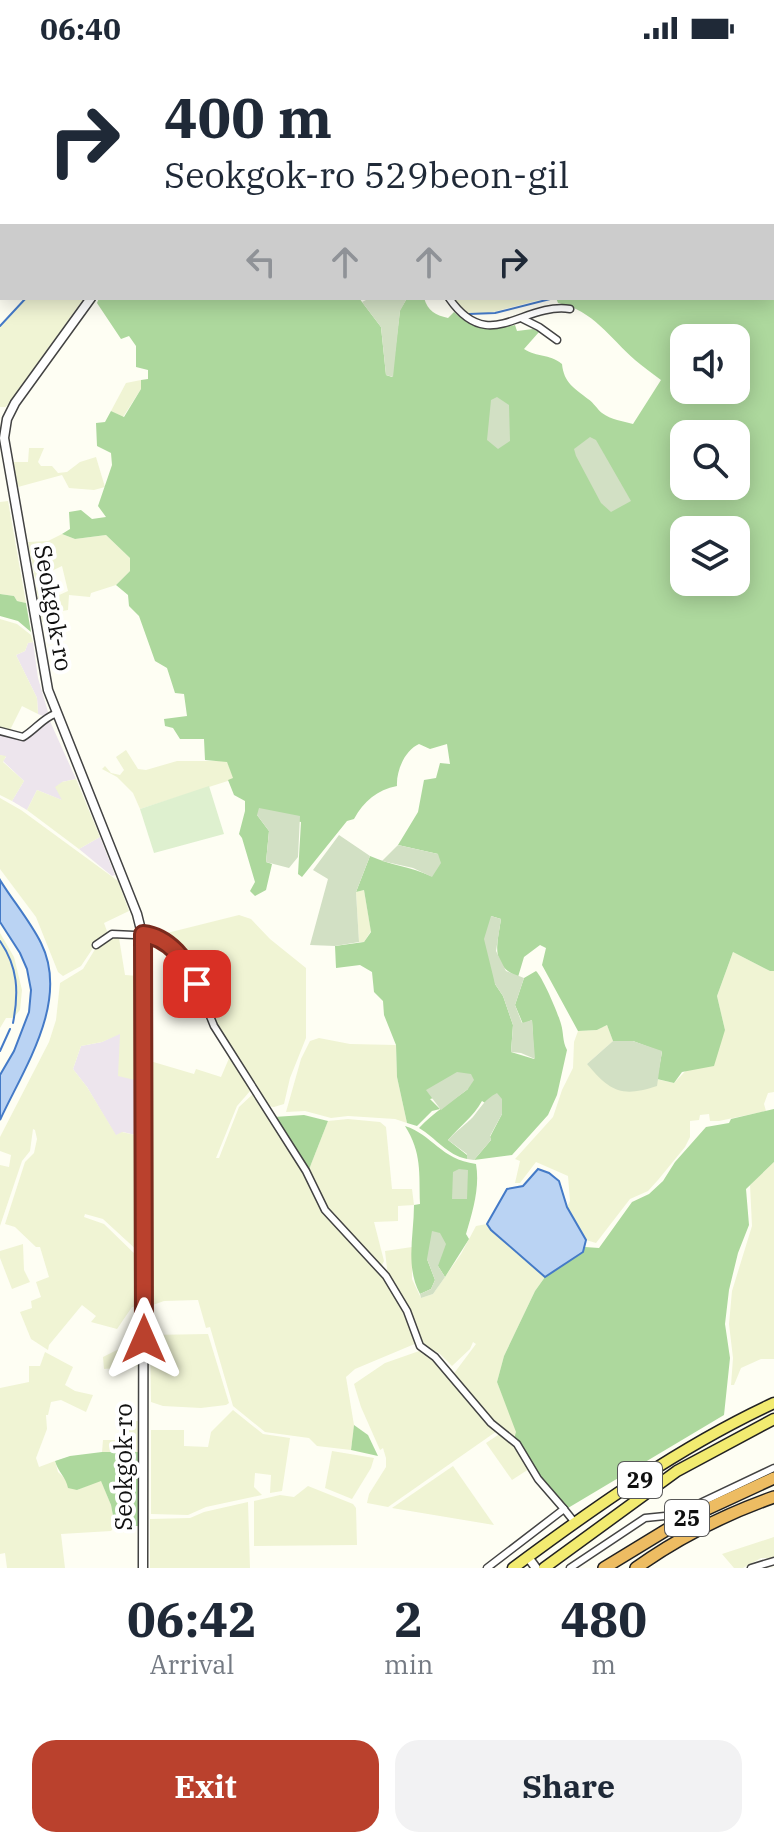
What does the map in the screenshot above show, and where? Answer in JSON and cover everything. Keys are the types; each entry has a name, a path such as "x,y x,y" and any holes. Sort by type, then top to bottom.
{"highway":[{"name":"25","path":"604,1568 681,1521 774,1478"},
{"name":"25","path":"636,1568 659,1552 740,1509 774,1497"},
{"path":"740,1509 774,1506"}],"main road":[{"name":"29","path":"513,1568 662,1465 713,1433 774,1403"},
{"name":"29","path":"544,1568 677,1471 774,1419"}],"street":[{"name":"Seokgok-ro","path":"90,300 15,403 7,419 4,438 41,657 55,714 143,934 143,1568"},
{"path":"450,300 459,312 476,324 486,325 523,319 558,307 570,309"},
{"path":"523,319 557,340"},
{"path":"0,731 23,737 55,714"},
{"path":"96,945 112,934 156,936 188,962 214,1026 306,1171 325,1210 386,1276 407,1311 420,1346 435,1357 491,1423 517,1444 538,1479 576,1524"},
{"path":"570,1568 645,1518 675,1515 774,1468"},
{"path":"487,1568 564,1509"},
{"path":"528,1557 536,1568"},
{"path":"751,1568 774,1561"}],"shaded area":[{"path":"33,642 38,678 48,712 43,716 38,714 37,698 16,655"},
{"path":"49,719 76,779 62,782 64,801 37,790 27,810 12,801 24,781 3,761 6,757 0,755 0,733 25,738"},
{"path":"100,837 115,875 112,876 79,849"},
{"path":"120,1033 131,1077 139,1081 139,1136 123,1132 116,1136 73,1069 81,1046 102,1042"}],"green space":[{"path":"25,300 83,300 6,407 0,407 0,327"},
{"path":"98,300 361,300 381,327 386,375 392,377 400,310 406,300 425,300 430,309 443,317 448,318 454,312 483,328 515,325 517,331 533,329 539,332 524,349 562,364 570,384 602,413 633,424 661,380 591,318 557,300 774,300 774,971 733,952 717,996 725,1030 714,1066 682,1072 674,1083 657,1079 662,1052 633,1041 613,1041 607,1025 597,1030 578,1031 542,965 546,948 540,945 524,957 518,977 509,972 499,960 501,919 491,916 495,984 503,996 513,1025 511,1052 534,1059 532,1020 523,1024 515,1005 524,978 536,971 557,1012 567,1050 557,1095 548,1115 512,1155 474,1160 491,1140 502,1114 482,1101 448,1140 467,1155 467,1159 448,1150 419,1128 468,1089 430,1099 440,1109 432,1111 417,1126 407,1123 397,1077 396,1045 384,1015 383,1001 374,992 372,972 360,965 336,968 335,946 364,942 371,932 364,890 356,892 370,856 431,876 438,854 398,845 418,812 424,780 436,778 440,763 450,764 447,744 430,749 419,744 414,747 400,768 397,786 377,793 354,819 347,821 302,877 298,874 301,822 257,815 269,831 266,862 272,864 266,890 255,896 250,891 255,882 239,834 245,801 234,795 228,780 233,778 227,762 205,760 204,739 180,739 173,728 165,726 164,719 187,716 184,694 175,693 167,668 155,661 139,616 129,606 128,595 116,585 130,571 130,558 106,535 75,539 62,534 70,529 69,512 81,510 92,519 106,517 98,506 112,465 111,453 97,446 96,423 105,422 111,411 124,417 141,389 141,380 148,379 148,370 136,367 136,346 129,336 121,339 97,303"},
{"path":"406,300 400,311 393,377 386,375 381,327 362,302"},
{"path":"455,300 539,300 493,312 464,312"},
{"path":"141,380 141,389 123,417 111,411 126,383"},
{"path":"497,397 509,405 510,441 498,449 487,440 491,400"},
{"path":"590,437 596,440 631,501 611,512 601,503 574,449"},
{"path":"29,448 44,448 38,462 41,466 52,466 58,473 67,472 80,462 96,457 105,487 94,490 69,488 62,475 18,487 13,462 28,462"},
{"path":"8,501 26,603 17,601 14,596 0,594 0,502"},
{"path":"62,534 75,539 106,535 130,558 130,571 116,585 91,593 90,597 69,595 68,610 57,612 42,622 36,587 46,601 68,591 62,566 35,579 28,542 48,541"},
{"path":"0,594 14,596 17,601 26,603 31,632 18,621 0,616"},
{"path":"0,619 17,624 31,635 33,642 16,655 37,698 38,714 22,706 9,732 0,729"},
{"path":"126,750 138,769 146,770 177,761 227,761 234,779 140,809 133,793 117,777 102,769 105,766 111,773 120,775 124,770 116,757"},
{"path":"0,755 6,756 3,762 24,781 12,801 0,795"},
{"path":"76,779 100,837 79,849 27,810 37,790 62,800 55,787"},
{"path":"209,786 224,834 154,853 140,809"},
{"path":"0,798 118,881 129,911 104,923 108,934 99,939 81,966 63,976 58,972 36,917 0,869"},
{"path":"259,808 300,816 298,857 289,868 266,862 269,831 257,815"},
{"path":"339,835 370,856 356,892 359,942 335,946 310,945 328,879 313,870"},
{"path":"398,845 438,854 441,863 432,877 413,868 382,861"},
{"path":"364,890 371,931 364,942 359,942 356,892"},
{"path":"239,915 251,919 306,968 306,1038 290,1078 284,1104 274,1107 268,1106 218,1025 190,962 159,935"},
{"path":"491,916 501,919 496,951 506,971 524,978 515,1005 522,1023 532,1020 535,1059 511,1052 513,1025 503,996 495,984 484,939"},
{"path":"0,933 14,957 22,990 20,1010 13,1018 6,1018 0,1028"},
{"path":"112,937 119,938 125,975 139,976 139,1081 118,1076 120,1034 81,1046 73,1069 116,1135 122,1132 139,1136 140,1253 103,1219 85,1214 84,1217 104,1224 140,1259 140,1306 132,1307 117,1329 91,1322 96,1316 82,1305 48,1350 31,1339 20,1312 32,1308 31,1301 41,1297 36,1282 49,1277 40,1247 36,1247 15,1227 5,1224 25,1162 34,1153 35,1130 30,1151 22,1161 0,1226 0,1165 9,1167 11,1155 0,1151 0,1137 49,1042 56,1020 60,983 83,969 97,946"},
{"path":"733,952 774,971 774,1092 768,1093 764,1104 766,1111 719,1121 710,1121 709,1114 700,1115 699,1120 690,1121 690,1137 685,1147 658,1180 648,1191 630,1199 596,1243 586,1240 567,1207 570,1201 568,1176 536,1162 520,1183 515,1183 520,1161 515,1159 553,1117 573,1068 574,1042 578,1031 597,1030 607,1025 613,1041 587,1064 674,1083 725,1030 717,996"},
{"path":"319,1038 350,1044 396,1045 397,1077 407,1123 395,1119 331,1118 305,1111 286,1112 301,1059 310,1041"},
{"path":"613,1041 633,1041 662,1051 657,1086 645,1090 617,1090 595,1073 587,1064"},
{"path":"230,1056 251,1090 237,1106 216,1158 219,1158 239,1107 254,1093 304,1172 323,1212 384,1278 405,1312 417,1343 355,1369 346,1377 354,1425 351,1450 317,1446 309,1438 265,1432 233,1406 210,1327 206,1328 198,1300 164,1301 150,1306 150,1061 194,1074 196,1069 221,1077"},
{"path":"457,1072 471,1074 474,1080 468,1089 441,1110 426,1090"},
{"path":"497,1093 502,1099 502,1114 490,1136 491,1140 474,1160 467,1159 467,1154 448,1140"},
{"path":"774,1109 774,1162 746,1189 749,1225 729,1290 725,1324 730,1358 724,1415 568,1508 541,1479 521,1443 514,1439 516,1432 497,1382 504,1356 535,1291 545,1277 583,1252 585,1247 599,1248 632,1202 649,1194 663,1181 675,1162 706,1127"},
{"path":"304,1115 328,1121 308,1172 274,1117"},
{"path":"328,1121 380,1122 386,1127 392,1189 412,1189 414,1205 398,1206 398,1221 374,1222 384,1261 382,1265 377,1266 327,1210 308,1172"},
{"path":"405,1126 454,1157 476,1164 477,1173 475,1199 466,1234 469,1239 445,1277 438,1266 427,1259 435,1280 431,1289 420,1294 415,1283 411,1250 414,1205 420,1204 418,1164"},
{"path":"774,1162 774,1359 761,1359 741,1368 734,1385 731,1385 733,1358 729,1324 732,1291 752,1226 750,1185"},
{"path":"468,1170 467,1199 452,1199 453,1172"},
{"path":"487,1224 545,1277 535,1291 504,1356 497,1382 517,1432 514,1439 492,1421 452,1376 476,1344 473,1342 452,1366 439,1353 422,1345 388,1277 385,1251 412,1247 412,1279 421,1298 433,1294 476,1226"},
{"path":"432,1231 440,1233 446,1244 438,1266 445,1277 433,1294 421,1298 420,1294 431,1289 435,1280 427,1259"},
{"path":"23,1244 24,1270 30,1282 12,1289 0,1251"},
{"path":"208,1334 229,1403 201,1408 163,1406 151,1402 150,1335"},
{"path":"139,1339 139,1366 104,1369 103,1357"},
{"path":"422,1350 434,1358 497,1431 388,1507 367,1503 369,1494 386,1467 386,1458 361,1407 354,1384 385,1363"},
{"path":"45,1352 73,1367 65,1385 93,1395 86,1412 61,1400 51,1402 46,1415 47,1429 36,1458 39,1467 55,1461 58,1472 77,1490 101,1480 115,1526 111,1531 61,1534 65,1568 7,1568 5,1553 0,1554 0,1388 29,1382 29,1366 40,1366"},
{"path":"233,1410 263,1434 290,1438 282,1491 270,1493 271,1475 255,1473 254,1487 262,1495 206,1507 188,1515 151,1514 151,1430 184,1430 184,1446 208,1447 211,1432"},
{"path":"126,1421 138,1421 139,1452 102,1452 103,1440 127,1440"},
{"path":"354,1425 368,1435 378,1456 351,1450"},
{"path":"501,1433 516,1446 529,1469 512,1480 486,1443"},
{"path":"332,1451 374,1458 352,1499 325,1488"},
{"path":"102,1452 139,1452 138,1526 115,1526 111,1505 101,1481 77,1490 68,1488 55,1461"},
{"path":"453,1466 494,1525 392,1508"},
{"path":"308,1486 353,1504 356,1508 357,1545 254,1546 254,1501 280,1495 294,1497"},
{"path":"248,1502 250,1568 150,1568 150,1519 190,1518"},
{"path":"774,1537 774,1558 761,1558 743,1568 734,1568 722,1554"}],"water":[{"path":"0,880 41,943 49,965 50,988 40,1034 0,1120 0,1075 14,1051 29,1012 31,990 20,953 0,922"},
{"path":"538,1169 559,1181 567,1207 586,1240 583,1252 545,1277 487,1224 507,1189 523,1186"}],"waterway":[{"path":"0,326 24,300"},
{"path":"469,314 495,313 546,300"},
{"path":"0,941 16,980 13,1023"},
{"path":"0,1051 10,1029"}],"route":[{"path":"144,1339 143,934 156,936 188,962 197,984"}]}
